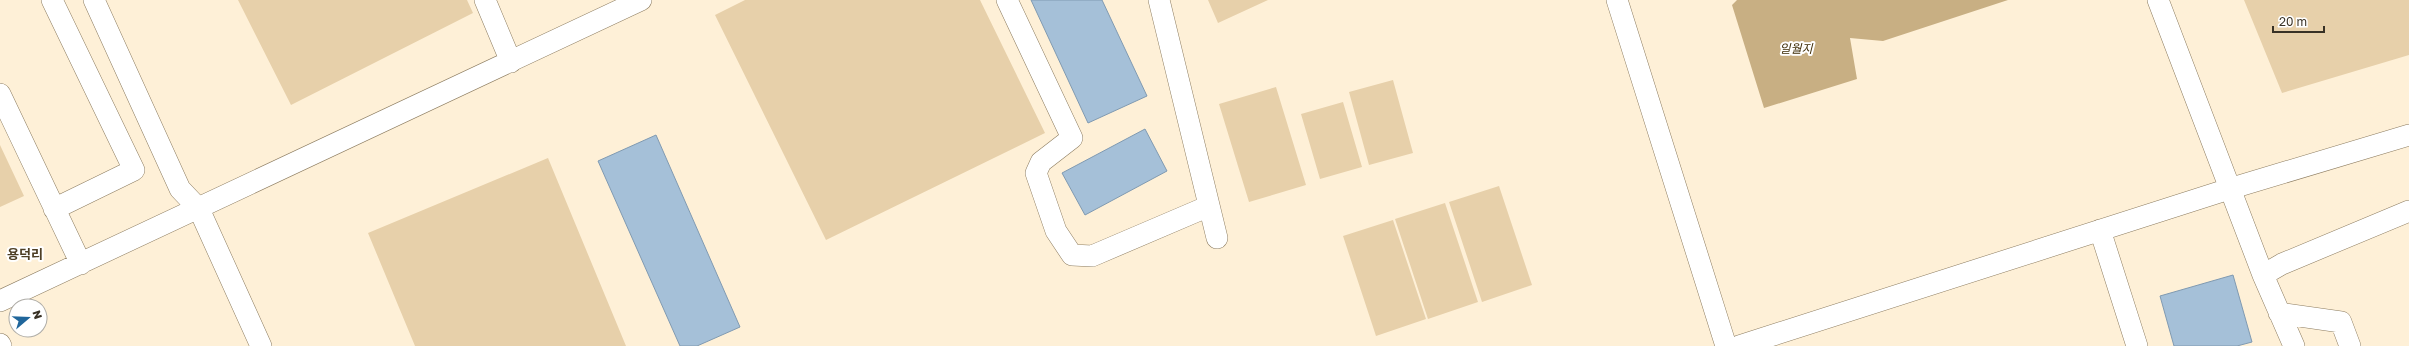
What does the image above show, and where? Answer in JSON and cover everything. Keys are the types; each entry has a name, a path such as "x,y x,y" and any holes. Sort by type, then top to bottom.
{"lane":[{"path":"52,0 134,170 54,209"},
{"path":"94,0 180,189 199,209 261,346"},
{"path":"485,0 511,62"},
{"path":"0,301 199,209 641,0"},
{"path":"1007,0 1072,138 1041,162 1036,173 1056,231 1072,255 1092,256 1209,206"},
{"path":"1159,0 1217,238"},
{"path":"1617,0 1726,346"},
{"path":"2158,0 2263,275 2294,346"},
{"path":"0,94 81,264"},
{"path":"1739,346 2230,189 2409,135"},
{"path":"2263,275 2282,264 2409,211"},
{"path":"2100,230 2137,346"},
{"path":"2279,313 2341,322 2350,346"}],"shaded area":[{"path":"238,0 467,0 473,13 291,105"},
{"path":"745,0 980,0 1045,133 826,240 715,15"},
{"path":"1208,0 1268,0 1218,23"},
{"path":"2244,0 2409,0 2409,55 2282,93"},
{"path":"1393,80 1413,153 1369,165 1349,92"},
{"path":"1276,87 1306,185 1249,202 1219,104"},
{"path":"1343,102 1362,167 1320,179 1301,114"},
{"path":"0,145 24,196 0,207"},
{"path":"548,158 626,346 415,346 368,233"},
{"path":"1499,186 1532,285 1482,302 1449,202"},
{"path":"1445,203 1478,302 1428,319 1395,219"},
{"path":"1393,220 1426,319 1376,336 1343,236"}],"water":[{"name":"일월지","path":"1737,0 2008,0 1883,41 1850,38 1857,79 1764,108 1732,5"}],"building":[{"path":"1031,0 1102,0 1147,96 1088,123"},
{"path":"1145,129 1167,171 1085,215 1062,173"},
{"path":"656,135 740,327 697,346 680,346 598,161"},
{"path":"2233,275 2252,342 2237,346 2174,346 2160,296"}],"district":[{"name":"용덕리","path":"25,254"}]}
